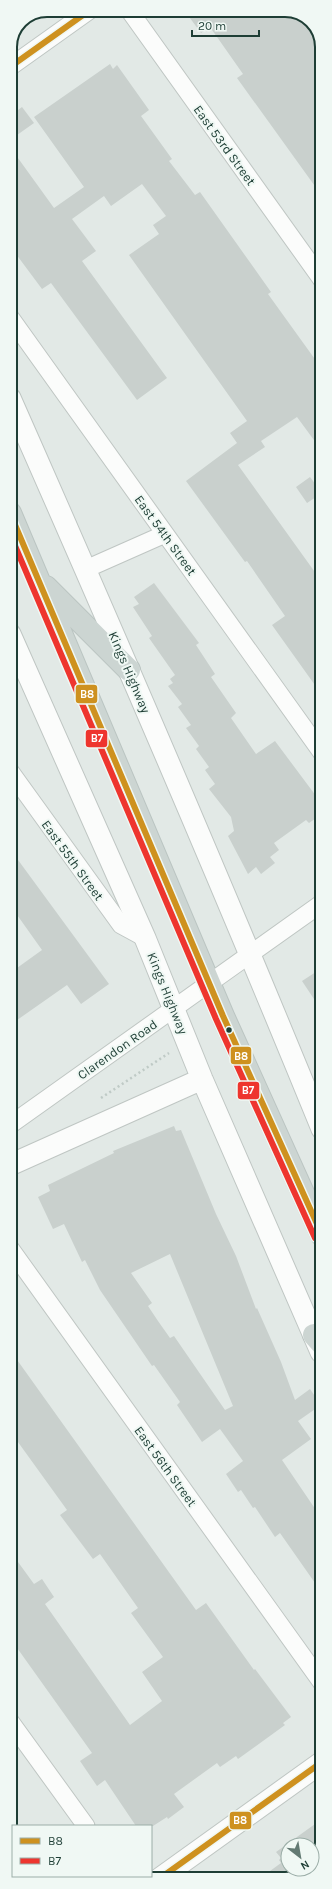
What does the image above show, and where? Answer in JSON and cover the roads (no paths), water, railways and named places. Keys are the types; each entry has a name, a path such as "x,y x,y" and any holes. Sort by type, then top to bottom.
{"main road":[{"path":"17,530 209,984 315,1219"},
{"path":"38,580 129,670"}],"street":[{"path":"17,62 80,17"},
{"name":"East 53rd Street","path":"134,17 315,270"},
{"name":"East 54th Street","path":"17,328 315,743"},
{"name":"Kings Highway","path":"17,414 86,569 315,1112"},
{"path":"86,569 165,534"},
{"name":"Kings Highway","path":"17,650 145,938 175,1009 202,1079 315,1335"},
{"name":"East 55th Street","path":"17,781 121,925 145,938"},
{"name":"Clarendon Road","path":"17,1121 315,908"},
{"path":"17,1162 202,1079"},
{"name":"East 56th Street","path":"17,1258 315,1673"},
{"path":"17,1731 85,1825"},
{"path":"169,1872 315,1767"}]}
